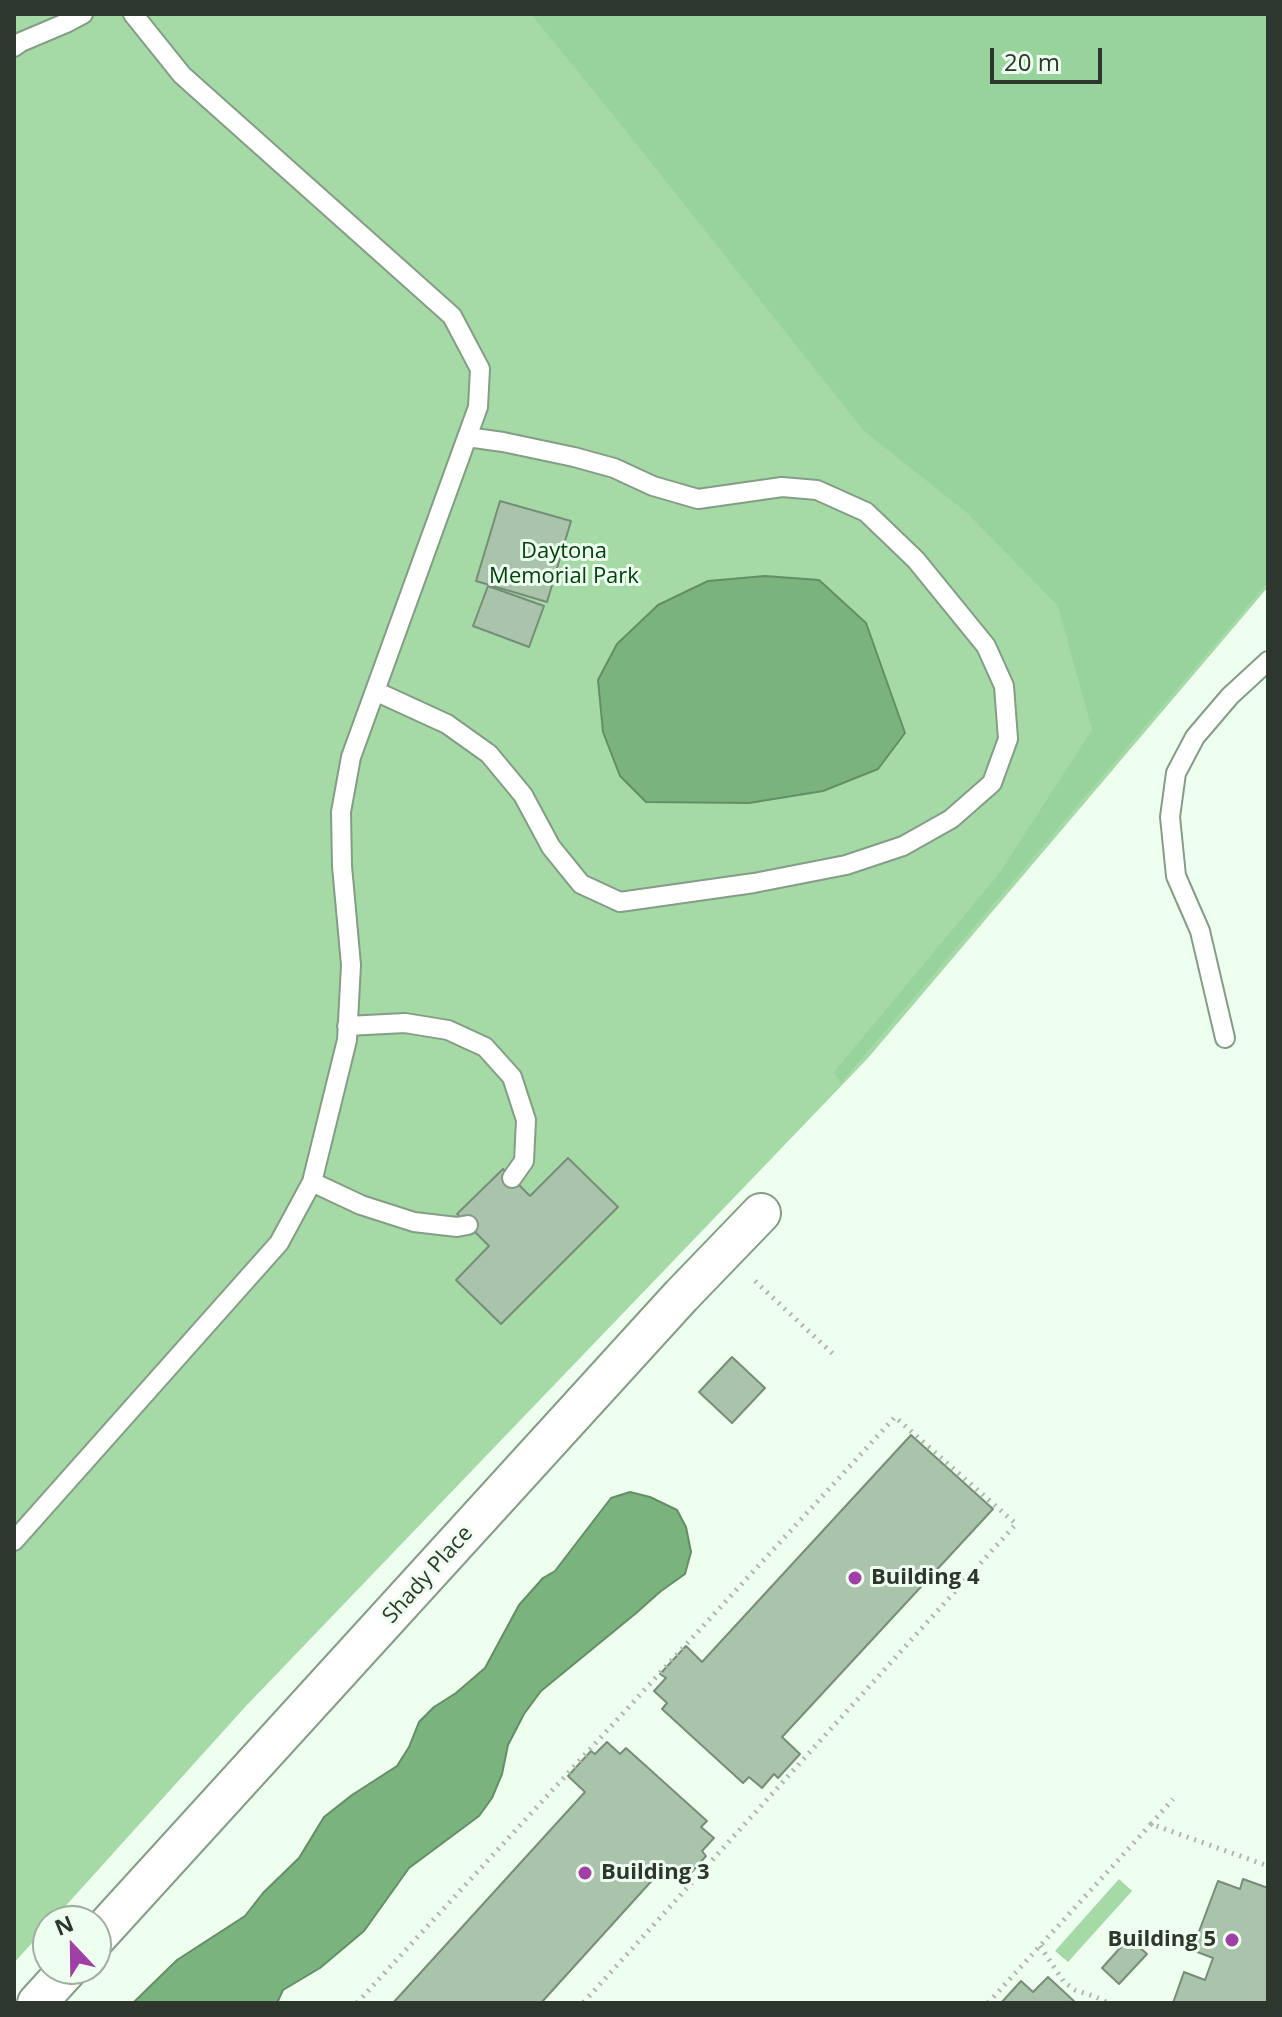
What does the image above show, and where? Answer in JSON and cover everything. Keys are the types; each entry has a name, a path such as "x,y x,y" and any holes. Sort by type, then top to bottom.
{"street":[{"name":"Shady Place","path":"112,1920 681,1296 761,1213"},
{"path":"37,2003 53,1985"}],"lane":[{"path":"14,47 83,14"},
{"path":"14,1541 279,1243 312,1182 347,1040 351,965 342,866 341,812 351,757 478,407 480,369 452,316 182,75 133,14"},
{"path":"375,691 447,724 489,754 523,795 551,847 581,884 620,902 754,883 846,865 903,846 951,819 992,783 1008,739 1004,686 986,646 916,560 866,512 817,490 782,487 698,499 653,486 614,468 574,457 467,437"},
{"path":"1225,1038 1200,931 1176,876 1170,817 1176,773 1195,737 1230,696 1268,661"},
{"path":"347,1026 405,1023 448,1030 485,1047 512,1077 526,1120 524,1161 512,1178"},
{"path":"312,1182 361,1205 414,1222 457,1227 468,1225"}],"path":[{"path":"755,1281 833,1354"},
{"path":"357,2003 895,1417 1016,1524 583,2003"},
{"path":"988,2003 1173,1799"},
{"path":"1151,1824 1268,1866"},
{"path":"1040,1946 1064,1982 1075,1990 1108,2003"}],"green space":[{"name":"Daytona Memorial Park","path":"14,14 1268,14 1268,587 868,1058 246,1706 66,1905 32,1905 32,1943 14,1963"},
{"path":"1119,1879 1132,1891 1068,1962 1055,1951"}],"shaded area":[{"path":"531,14 1268,14 1268,582 841,1083 834,1072 998,875 1092,730 1058,606 966,512 864,431"},
{"path":"765,576 819,580 866,623 905,733 878,769 823,791 749,803 646,802 620,776 603,732 598,680 617,644 658,605 708,581"},
{"path":"630,1492 650,1497 677,1510 686,1527 691,1552 685,1574 541,1691 524,1714 508,1745 502,1774 492,1798 479,1816 409,1868 364,1931 320,1968 283,1990 277,2003 133,2003 177,1960 245,1916 263,1893 299,1858 324,1817 397,1766 419,1722 485,1668 519,1605 543,1578 555,1571 611,1498"}],"building":[{"path":"500,501 571,521 547,602 476,581"},
{"path":"488,586 544,606 529,647 473,626"},
{"path":"568,1158 618,1207 501,1324 456,1280 489,1246 457,1214 503,1169 530,1196"},
{"path":"732,1357 765,1388 732,1423 699,1392"},
{"name":"Building 4","path":"911,1435 993,1509 782,1737 800,1754 778,1778 774,1774 762,1788 749,1777 743,1783 662,1709 667,1703 654,1691 666,1678 660,1674 686,1646 702,1662"},
{"name":"Building 3","path":"607,1742 620,1754 626,1748 707,1821 701,1827 714,1838 702,1851 706,1856 684,1881 666,1865 541,2003 393,2003 585,1792 568,1776 591,1751 595,1754"},
{"name":"Building 5","path":"1243,1879 1268,1888 1268,2003 1173,2003 1184,1972 1205,1980 1213,1958 1192,1950 1218,1881 1240,1889"},
{"path":"1129,1938 1147,1954 1119,1984 1102,1968"},
{"path":"1048,1977 1076,2003 1001,2003 1021,1981 1033,1992"}],"place":[{"name":"Building 4","path":"855,1578"},
{"name":"Building 3","path":"585,1873"},
{"name":"Building 5","path":"1232,1940"}]}
